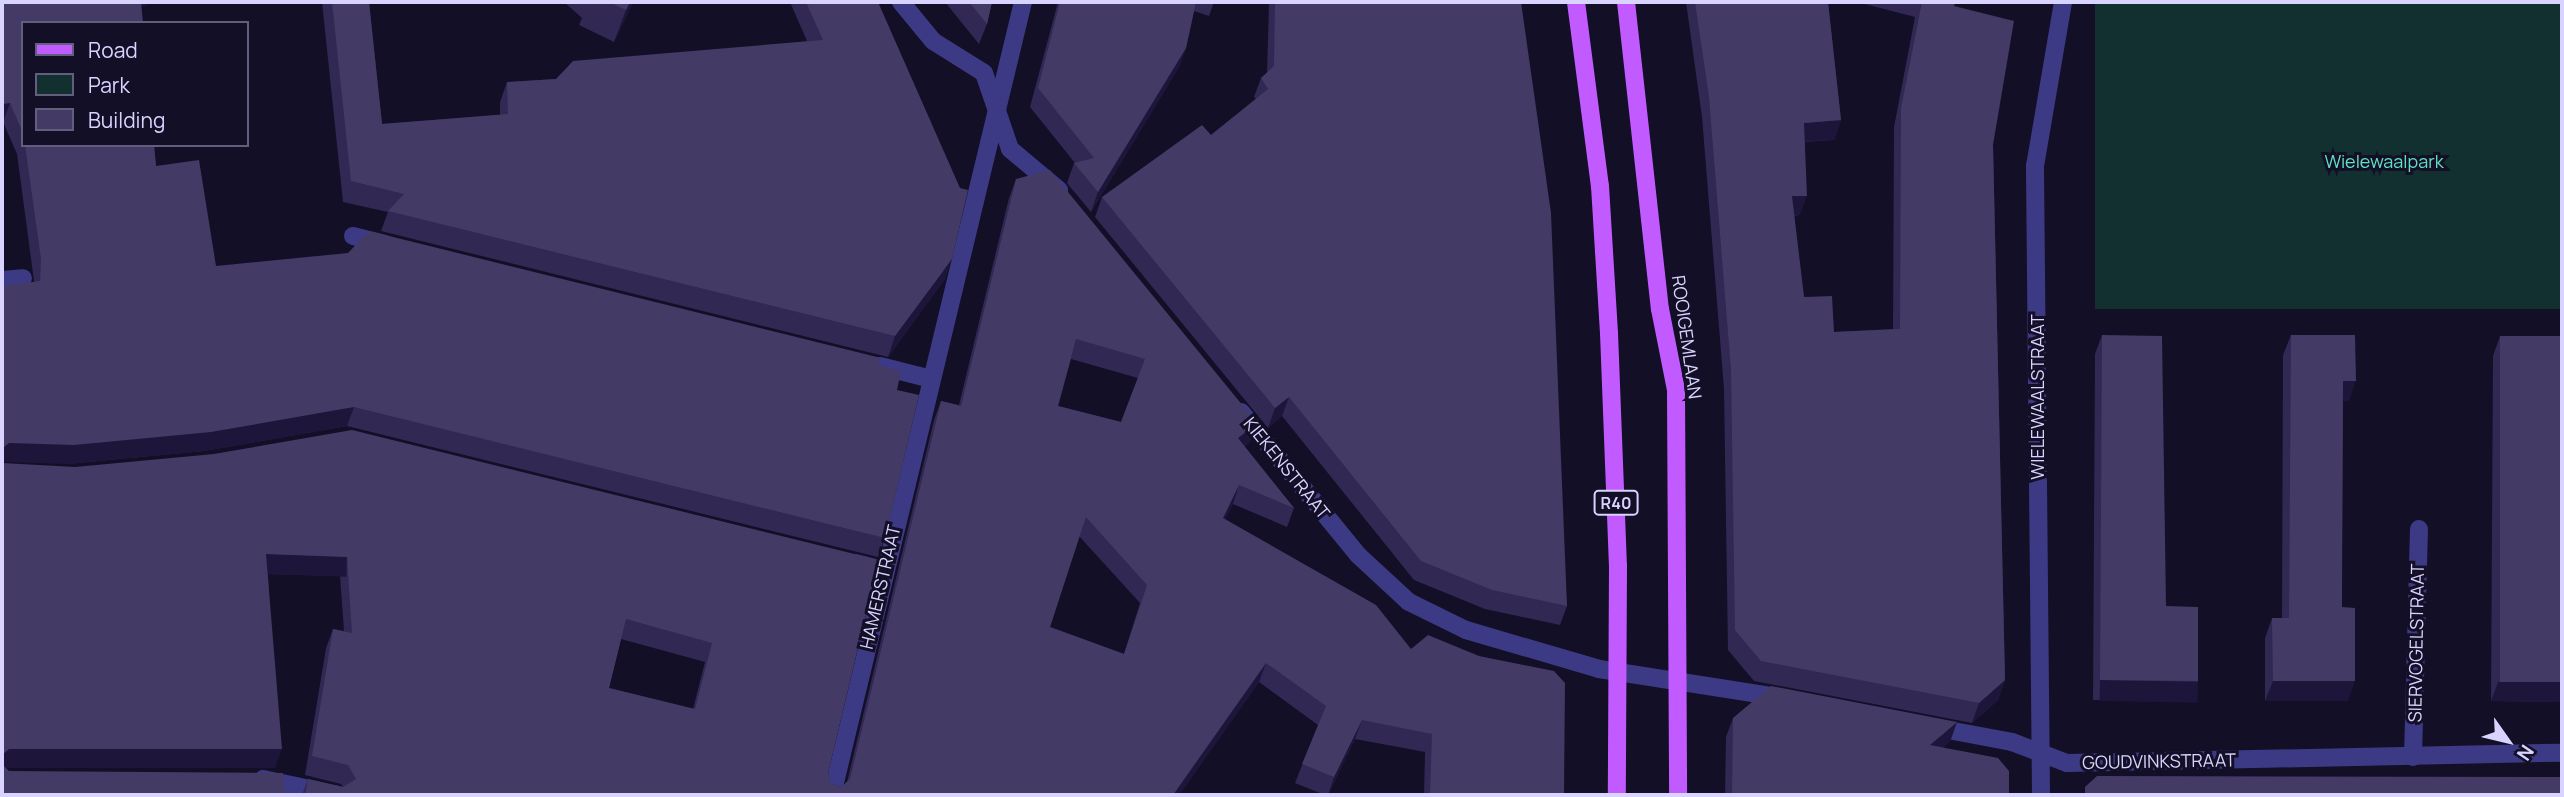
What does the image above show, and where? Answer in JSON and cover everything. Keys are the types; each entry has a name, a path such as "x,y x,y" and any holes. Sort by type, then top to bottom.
{"main road":[{"name":"R40","path":"1576,2 1602,213 1619,674 1617,795"},
{"name":"ROOIGEMLAAN","path":"1626,2 1660,309 1676,390 1681,679 1678,795"}],"street":[{"path":"901,2 933,41 984,73 1010,149 1045,174 1071,206"},
{"name":"HAMERSTRAAT","path":"832,795 883,570 1023,2"},
{"name":"WIELEWAALSTRAAT","path":"2041,795 2035,166 2063,2"},
{"path":"354,236 404,249"},
{"path":"2,280 23,278"},
{"path":"865,363 931,379"},
{"name":"KIEKENSTRAAT","path":"1228,396 1358,555 1409,602 1466,630 1619,674"},
{"name":"SIERVOGELSTRAAT","path":"2413,757 2419,530"},
{"path":"832,557 883,570"},
{"path":"1619,674 1681,679 1799,701"},
{"name":"GOUDVINKSTRAAT","path":"1905,722 2039,753 2067,763 2562,753"},
{"path":"244,779 338,795"}],"green space":[{"name":"Wielewaalpark","path":"2095,2 2562,2 2562,309 2095,309"}],"building":[{"path":"2,2 141,2 143,21 21,21 21,128 10,103 2,104"},
{"path":"332,2 369,2 382,124 508,114 507,82 556,79 573,61 823,40 806,2 878,2 960,188 968,190 952,259 895,336 388,211 404,194 351,181"},
{"path":"609,2 630,2 626,10"},
{"path":"969,2 992,2 987,24"},
{"path":"1060,2 1196,2 1186,48 1098,192 1074,163 1094,158 1038,88"},
{"path":"1275,2 1521,2 1551,213 1567,606 1492,590 1421,561 1289,397 1275,408 1102,197 1202,125 1211,135 1268,89 1261,78 1274,66"},
{"path":"1695,2 1828,2 1841,120 1804,123 1807,196 1792,196 1804,297 1832,296 1834,332 1900,329 1901,108 1922,2 1955,2 1954,6 2014,21 1993,145 2005,680 1979,703 1761,661 1735,630 1731,370 1709,97"},
{"path":"25,147 154,147 156,166 199,160 216,266 348,253 369,231 881,358 877,365 901,371 897,390 919,395 885,538 354,407 211,432 74,445 9,443 2,449 2,286 40,281 41,259"},
{"path":"1050,170 1257,423 1238,438 1294,508 1239,485 1223,518 1376,605 1411,649 1428,635 1479,656 1554,671 1565,683 1564,795 1430,795 1432,734 1362,720 1334,777 1302,764 1326,706 1266,663 1173,795 305,795 308,779 343,787 356,779 348,765 312,756 333,629 352,633 347,557 266,554 282,749 9,749 2,755 2,463 75,467 214,454 352,430 879,560 828,773 831,784 841,787 850,779 941,401 961,406 1016,179","holes":["1076,339 1145,359 1121,422 1058,406","1086,517 1147,585 1124,654 1050,627","626,619 712,643 695,709 609,688"]},
{"path":"2102,335 2162,336 2166,606 2198,607 2198,681 2100,680"},
{"path":"2291,335 2355,335 2356,381 2343,381 2342,607 2355,608 2355,681 2273,681 2272,618 2289,618"},
{"path":"2500,336 2562,336 2562,682 2500,682"},
{"path":"1771,686 1957,722 1930,745 1998,758 2009,771 2009,795 1732,795 1733,718"},
{"path":"2,764 9,771 283,773 285,795 2,795"},
{"path":"2097,776 2562,777 2562,795 2085,795 2085,787"}]}
